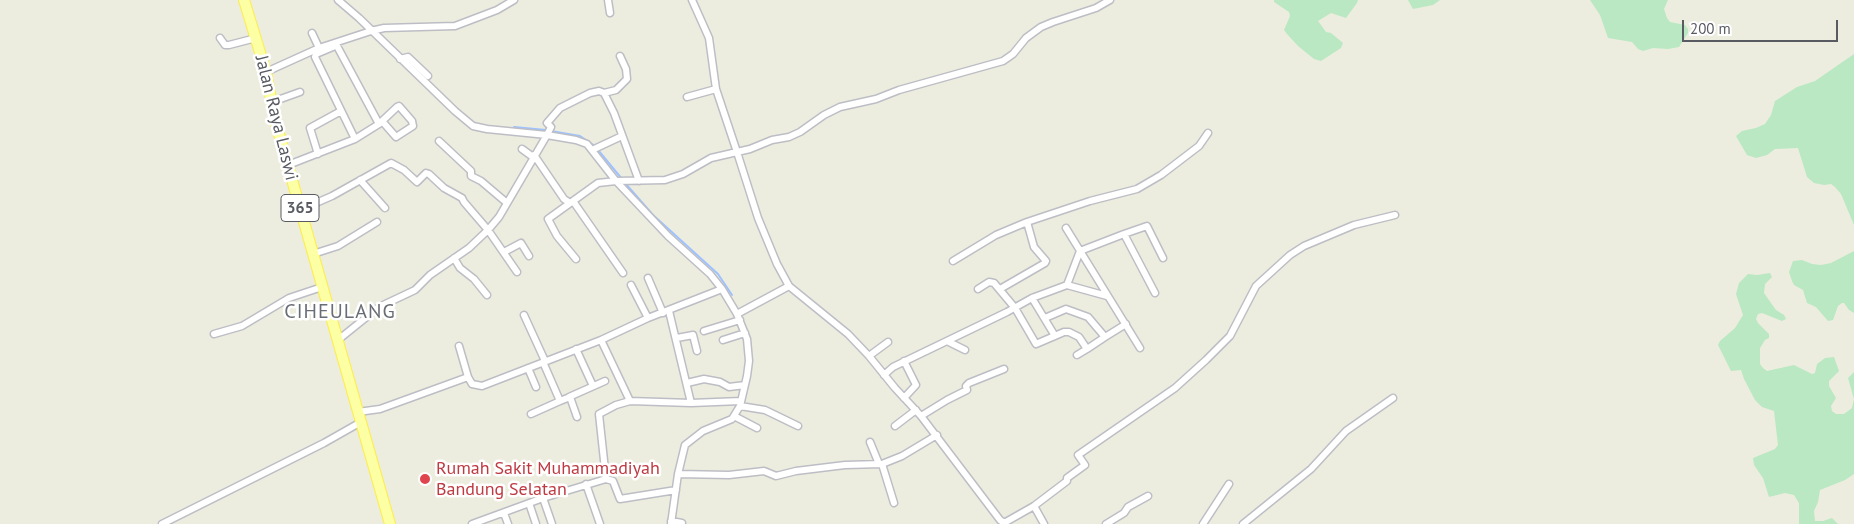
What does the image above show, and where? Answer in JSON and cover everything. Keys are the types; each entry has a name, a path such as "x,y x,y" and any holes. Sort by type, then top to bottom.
{"main road":[{"name":"Jalan Raya Laswi","path":"244,0 266,72 275,120 300,210 390,524"}],"street":[{"path":"338,0 378,29 400,59 473,126 583,141 595,148 668,236 710,274 740,315 748,345 749,361 742,405 729,421 703,431 684,446 681,474 676,490 675,522"},
{"path":"266,72 319,48 378,29 455,26 497,10 514,0"},
{"path":"608,0 610,13"},
{"path":"692,0 709,38 716,89 758,218 789,286 848,334 869,356 937,435 1004,523 1034,506 1085,465 1078,455 1175,388 1228,338 1254,288 1290,255 1304,246 1354,225 1395,215"},
{"path":"576,259 556,235 548,220 599,182 665,180 674,178 711,158 789,137 840,107 876,99 1003,61 1013,54 1026,38 1041,27 1096,8 1110,0"},
{"path":"312,33 319,48"},
{"path":"220,38 225,45 229,45 256,38"},
{"path":"288,165 355,139 380,122 399,106 413,124 396,137 380,122 338,46 335,46 316,54 315,57 355,139"},
{"path":"338,340 379,307 415,290 430,275 469,248 488,230 507,203 547,135 551,127 547,123 560,108 590,93 599,91 604,93 616,90 627,79 626,69 620,56"},
{"path":"400,59 408,57 428,76"},
{"path":"407,65 415,64"},
{"path":"687,97 716,89"},
{"path":"272,102 300,92"},
{"path":"604,93 614,113 639,181"},
{"path":"318,154 310,128 341,111"},
{"path":"953,260 996,235 1027,222 1090,201 1137,189 1161,175 1199,146 1208,133"},
{"path":"595,148 622,136"},
{"path":"439,141 470,170 471,176 481,181 507,203"},
{"path":"522,149 534,156 564,199 572,202 623,273"},
{"path":"300,210 332,196 391,163 404,170 417,182 426,173 429,174 444,188 462,198 488,230 517,272"},
{"path":"360,180 385,208"},
{"path":"313,254 338,246 377,222"},
{"path":"1000,289 1046,261 1034,248 1027,222"},
{"path":"1067,285 1080,251 1147,226 1163,258"},
{"path":"1066,228 1140,348"},
{"path":"1124,234 1155,293"},
{"path":"504,252 521,243 529,256"},
{"path":"454,258 460,268 474,278 487,294"},
{"path":"648,278 677,338 691,403"},
{"path":"978,289 989,282 994,283 1015,308 1035,344 1064,332 1079,337 1087,349"},
{"path":"630,285 648,318"},
{"path":"884,375 892,367 1032,298 1067,285 1107,296"},
{"path":"704,331 740,315 789,286"},
{"path":"214,334 242,326 289,298 322,287"},
{"path":"459,346 468,377 472,384 482,386 601,340 648,318 722,289"},
{"path":"1032,298 1055,336"},
{"path":"1045,318 1066,308 1091,320 1105,336"},
{"path":"524,315 560,401"},
{"path":"1077,355 1126,324"},
{"path":"723,340 745,333"},
{"path":"677,338 694,335 697,351"},
{"path":"601,340 630,401"},
{"path":"947,341 965,350"},
{"path":"869,356 888,342"},
{"path":"576,349 593,386"},
{"path":"904,361 916,385 904,398"},
{"path":"528,368 536,387"},
{"path":"921,416 967,390 966,386 969,383 1004,369"},
{"path":"687,383 704,376 729,387 745,385"},
{"path":"162,524 360,418 468,377"},
{"path":"531,414 605,381"},
{"path":"569,397 578,417"},
{"path":"1243,524 1311,469 1346,431 1393,398"},
{"path":"606,479 599,414 616,405 630,401 742,405 765,410 798,426"},
{"path":"895,426 916,410"},
{"path":"734,416 757,428"},
{"path":"681,474 729,475 764,472 774,476 796,471 845,465 881,464 902,456 937,435"},
{"path":"870,442 881,464 894,503"},
{"path":"472,524 543,498 606,479 613,481 620,499 676,490"},
{"path":"586,484 600,524"},
{"path":"1203,524 1229,484"},
{"path":"1106,524 1124,512 1128,507 1148,496"},
{"path":"543,498 552,524"},
{"path":"529,503 536,524"},
{"path":"1034,506 1044,524"},
{"path":"504,513 508,524"},
{"path":"180,516 184,524"}],"green space":[{"path":"1274,0 1358,0 1346,18 1331,13 1318,21 1326,32 1331,33 1343,43 1341,48 1321,61 1314,59 1287,34 1284,30 1290,16 1289,12 1274,2"},
{"path":"1408,0 1440,0 1433,5 1413,9"},
{"path":"1590,0 1668,0 1664,9 1667,18 1670,22 1685,25 1688,33 1679,47 1668,49 1653,48 1643,51 1638,49 1632,42 1608,38 1600,15"},
{"path":"1854,54 1854,225 1841,194 1835,187 1831,184 1814,183 1807,177 1798,148 1775,149 1767,155 1756,158 1747,155 1736,136 1742,131 1765,124 1771,115 1775,101 1797,87 1815,81"},
{"path":"1854,251 1854,313 1842,303 1838,306 1833,320 1828,321 1816,307 1807,303 1803,290 1794,285 1789,272 1793,261 1802,260 1821,265 1831,263"},
{"path":"1770,273 1772,277 1765,284 1764,293 1776,310 1784,315 1786,319 1782,321 1762,313 1758,314 1756,319 1758,323 1769,334 1769,338 1765,340 1760,348 1760,364 1767,371 1794,365 1812,374 1815,373 1817,364 1825,358 1834,357 1839,371 1829,381 1829,386 1836,398 1831,406 1832,411 1836,414 1844,414 1852,408 1854,399 1854,474 1845,480 1820,490 1814,511 1815,521 1832,518 1838,524 1799,524 1799,503 1794,495 1785,493 1769,497 1763,478 1754,465 1753,458 1775,449 1778,445 1774,411 1762,407 1755,400 1741,370 1731,371 1718,345 1735,328 1743,315 1736,294 1739,283 1748,274"},
{"path":"1854,372 1854,399 1848,378"}],"waterway":[{"path":"514,127 546,130"},
{"path":"551,131 580,136 595,146"},
{"path":"598,150 622,179"},
{"path":"625,183 653,215 718,274 732,295"}],"place":[{"name":"Rumah Sakit Muhammadiyah Bandung Selatan","path":"425,479"}],"district":[{"name":"CIHEULANG","path":"340,312"}]}
